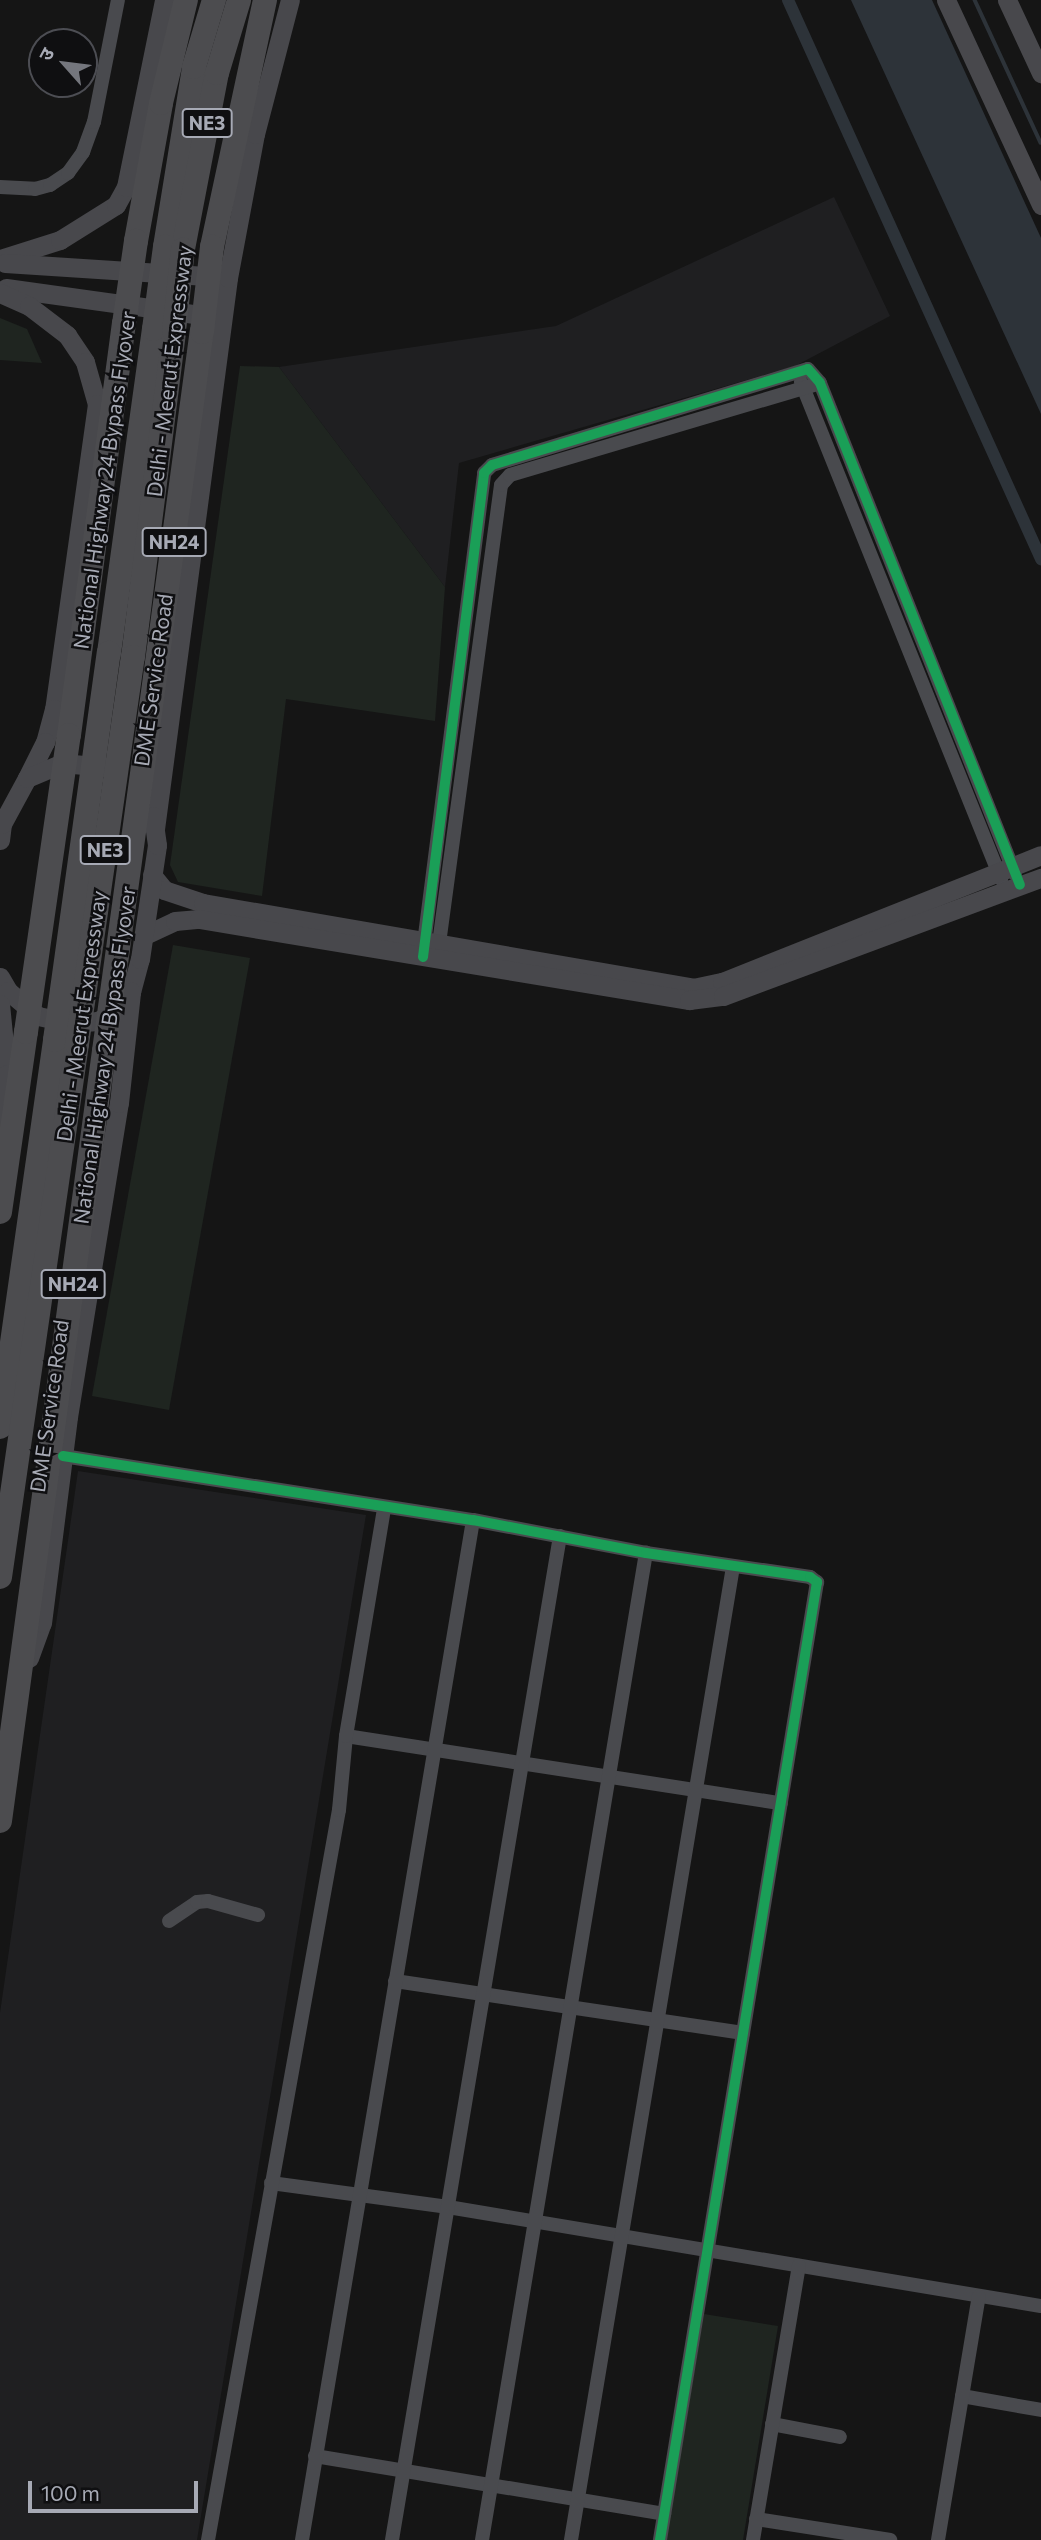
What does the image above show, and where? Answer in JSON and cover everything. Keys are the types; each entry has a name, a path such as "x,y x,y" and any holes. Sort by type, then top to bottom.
{"highway":[{"name":"National Highway 24 Bypass Flyover","path":"0,1212 136,241 161,103 186,0"},
{"name":"Delhi - Meerut Expressway","path":"0,1577 25,1332 121,655 164,330 194,67 214,0"},
{"name":"Delhi - Meerut Expressway","path":"174,248 217,73 239,0"},
{"name":"National Highway 24 Bypass Flyover","path":"13,1697 40,1516 212,247 265,0"},
{"name":"Delhi - Meerut Expressway","path":"0,1427 25,1332"},
{"name":"NH24","path":"3,1781 13,1697"},
{"path":"0,1821 3,1781"}],"main road":[{"path":"0,261 60,240 116,205 126,187 164,0"},
{"name":"DME Service Road","path":"13,1697 42,1623 63,1457 119,1103 131,992 152,875 155,829 228,278 255,134 290,0"},
{"path":"946,0 1041,205"},
{"path":"1007,0 1041,73"},
{"path":"0,261 228,278"},
{"path":"0,287 224,318"},
{"path":"0,293 29,306 67,335 85,362 97,404 54,709 45,742 0,835"},
{"path":"27,778 62,763 102,764 138,786 152,808 155,829"},
{"path":"143,936 175,920 199,919 693,988 722,982 1005,867 1041,855"},
{"path":"152,875 164,890 203,903 689,1000 723,996 1041,878"},
{"path":"0,977 8,991 38,1016 70,1023 98,1021 120,1007 131,992"},
{"path":"0,1004 7,1074 0,1126"}],"street":[{"path":"0,187 34,189 50,185 68,173 83,152 93,122 118,0"},
{"path":"431,950 484,473 492,465 811,369 820,383 1013,887"},
{"path":"797,372 1005,867"},
{"path":"431,950 501,485 510,475 820,383"},
{"path":"63,1457 384,1509 473,1520 646,1553 810,1577 817,1582 660,2540"},
{"path":"208,2540 339,1810 346,1736 384,1509"},
{"path":"302,2540 473,1520"},
{"path":"392,2540 560,1536"},
{"path":"482,2540 646,1553"},
{"path":"571,2540 733,1567"},
{"path":"346,1736 780,1803"},
{"path":"169,1922 197,1902 208,1900 258,1915"},
{"path":"395,1981 484,1991 743,2034"},
{"path":"271,2183 448,2207 1041,2306"},
{"path":"753,2540 799,2266"},
{"path":"938,2540 979,2296"},
{"path":"962,2396 1041,2410"},
{"path":"772,2424 840,2437"},
{"path":"315,2456 664,2514"},
{"path":"756,2519 812,2534 880,2539"}],"shaded area":[{"path":"851,0 932,0 1041,238 1041,414"},
{"path":"834,197 890,316 795,366 459,463 445,587 279,367 556,326"},
{"path":"0,318 27,329 42,363 0,360"},
{"path":"240,366 279,367 445,587 435,721 286,699 262,896 178,882 170,865"},
{"path":"173,945 250,958 169,1410 92,1396"},
{"path":"78,1471 366,1515 197,2540 0,2540 0,2013"},
{"path":"704,2314 778,2326 743,2540 666,2540"}],"waterway":[{"path":"788,0 1041,559"},
{"path":"975,0 1041,143"}],"cycle path":[{"path":"423,957 484,473 492,465 808,369 820,383 1020,885"},
{"path":"63,1456 473,1520 646,1553 810,1577 817,1582 660,2540"}]}
